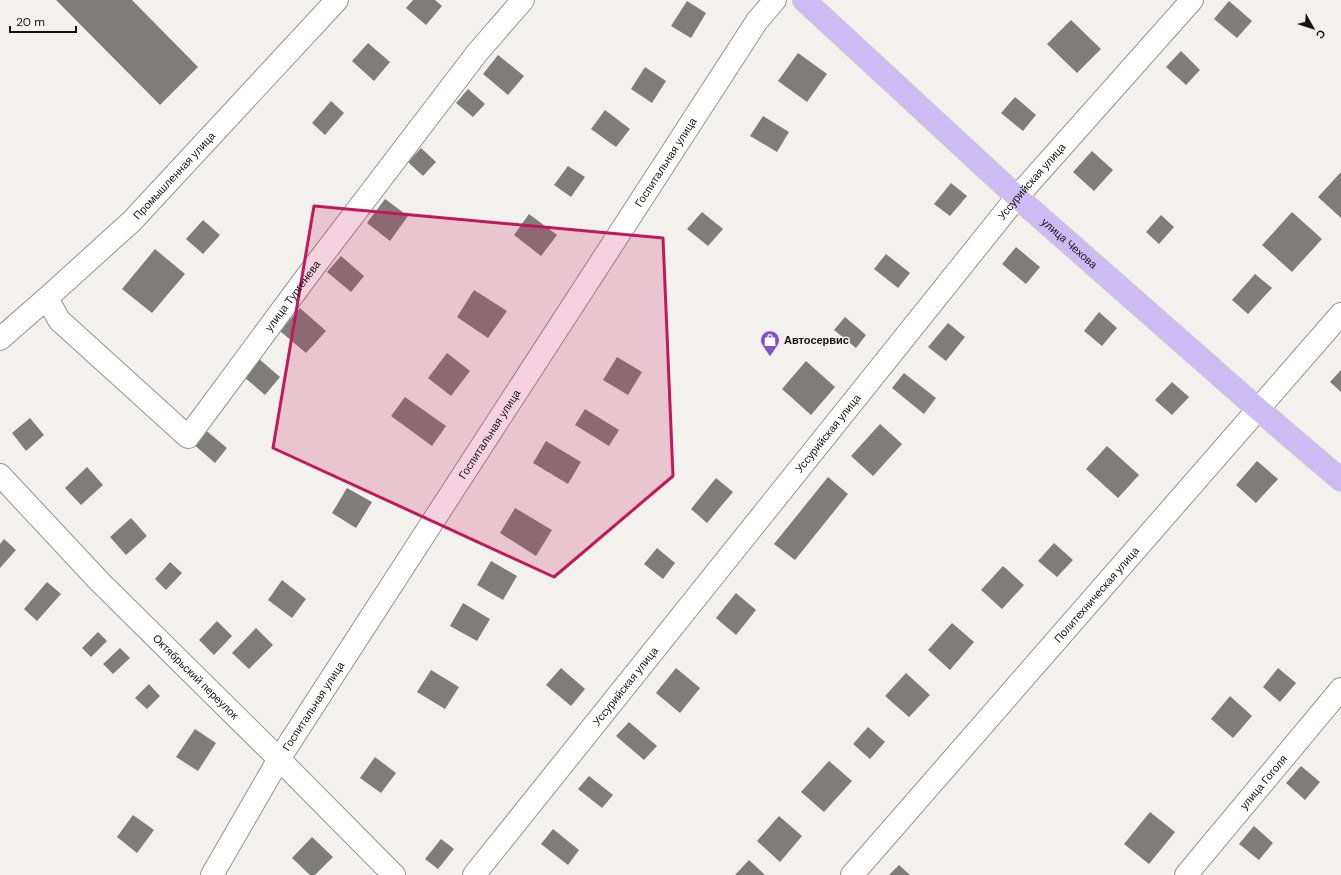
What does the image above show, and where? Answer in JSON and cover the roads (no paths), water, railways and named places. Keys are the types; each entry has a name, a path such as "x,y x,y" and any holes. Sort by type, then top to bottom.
{"main road":[{"name":"улица Чехова","path":"804,0 1017,197 1258,410 1341,480"}],"street":[{"name":"Промышленная улица","path":"0,339 132,221 337,0"},
{"name":"улица Тургенева","path":"47,298 59,320 188,437 316,264 458,78 523,0"},
{"name":"Госпитальная улица","path":"212,875 279,759 757,21 775,0"},
{"name":"Уссурийская улица","path":"474,875 1017,197 1192,0"},
{"name":"Политехническая улица","path":"852,875 1341,314"},
{"name":"Октябрьский переулок","path":"0,475 99,581 394,875"},
{"name":"улица Гоголя","path":"1186,875 1341,689"}],"place":[{"name":"Автосервис","path":"770,357"}]}
